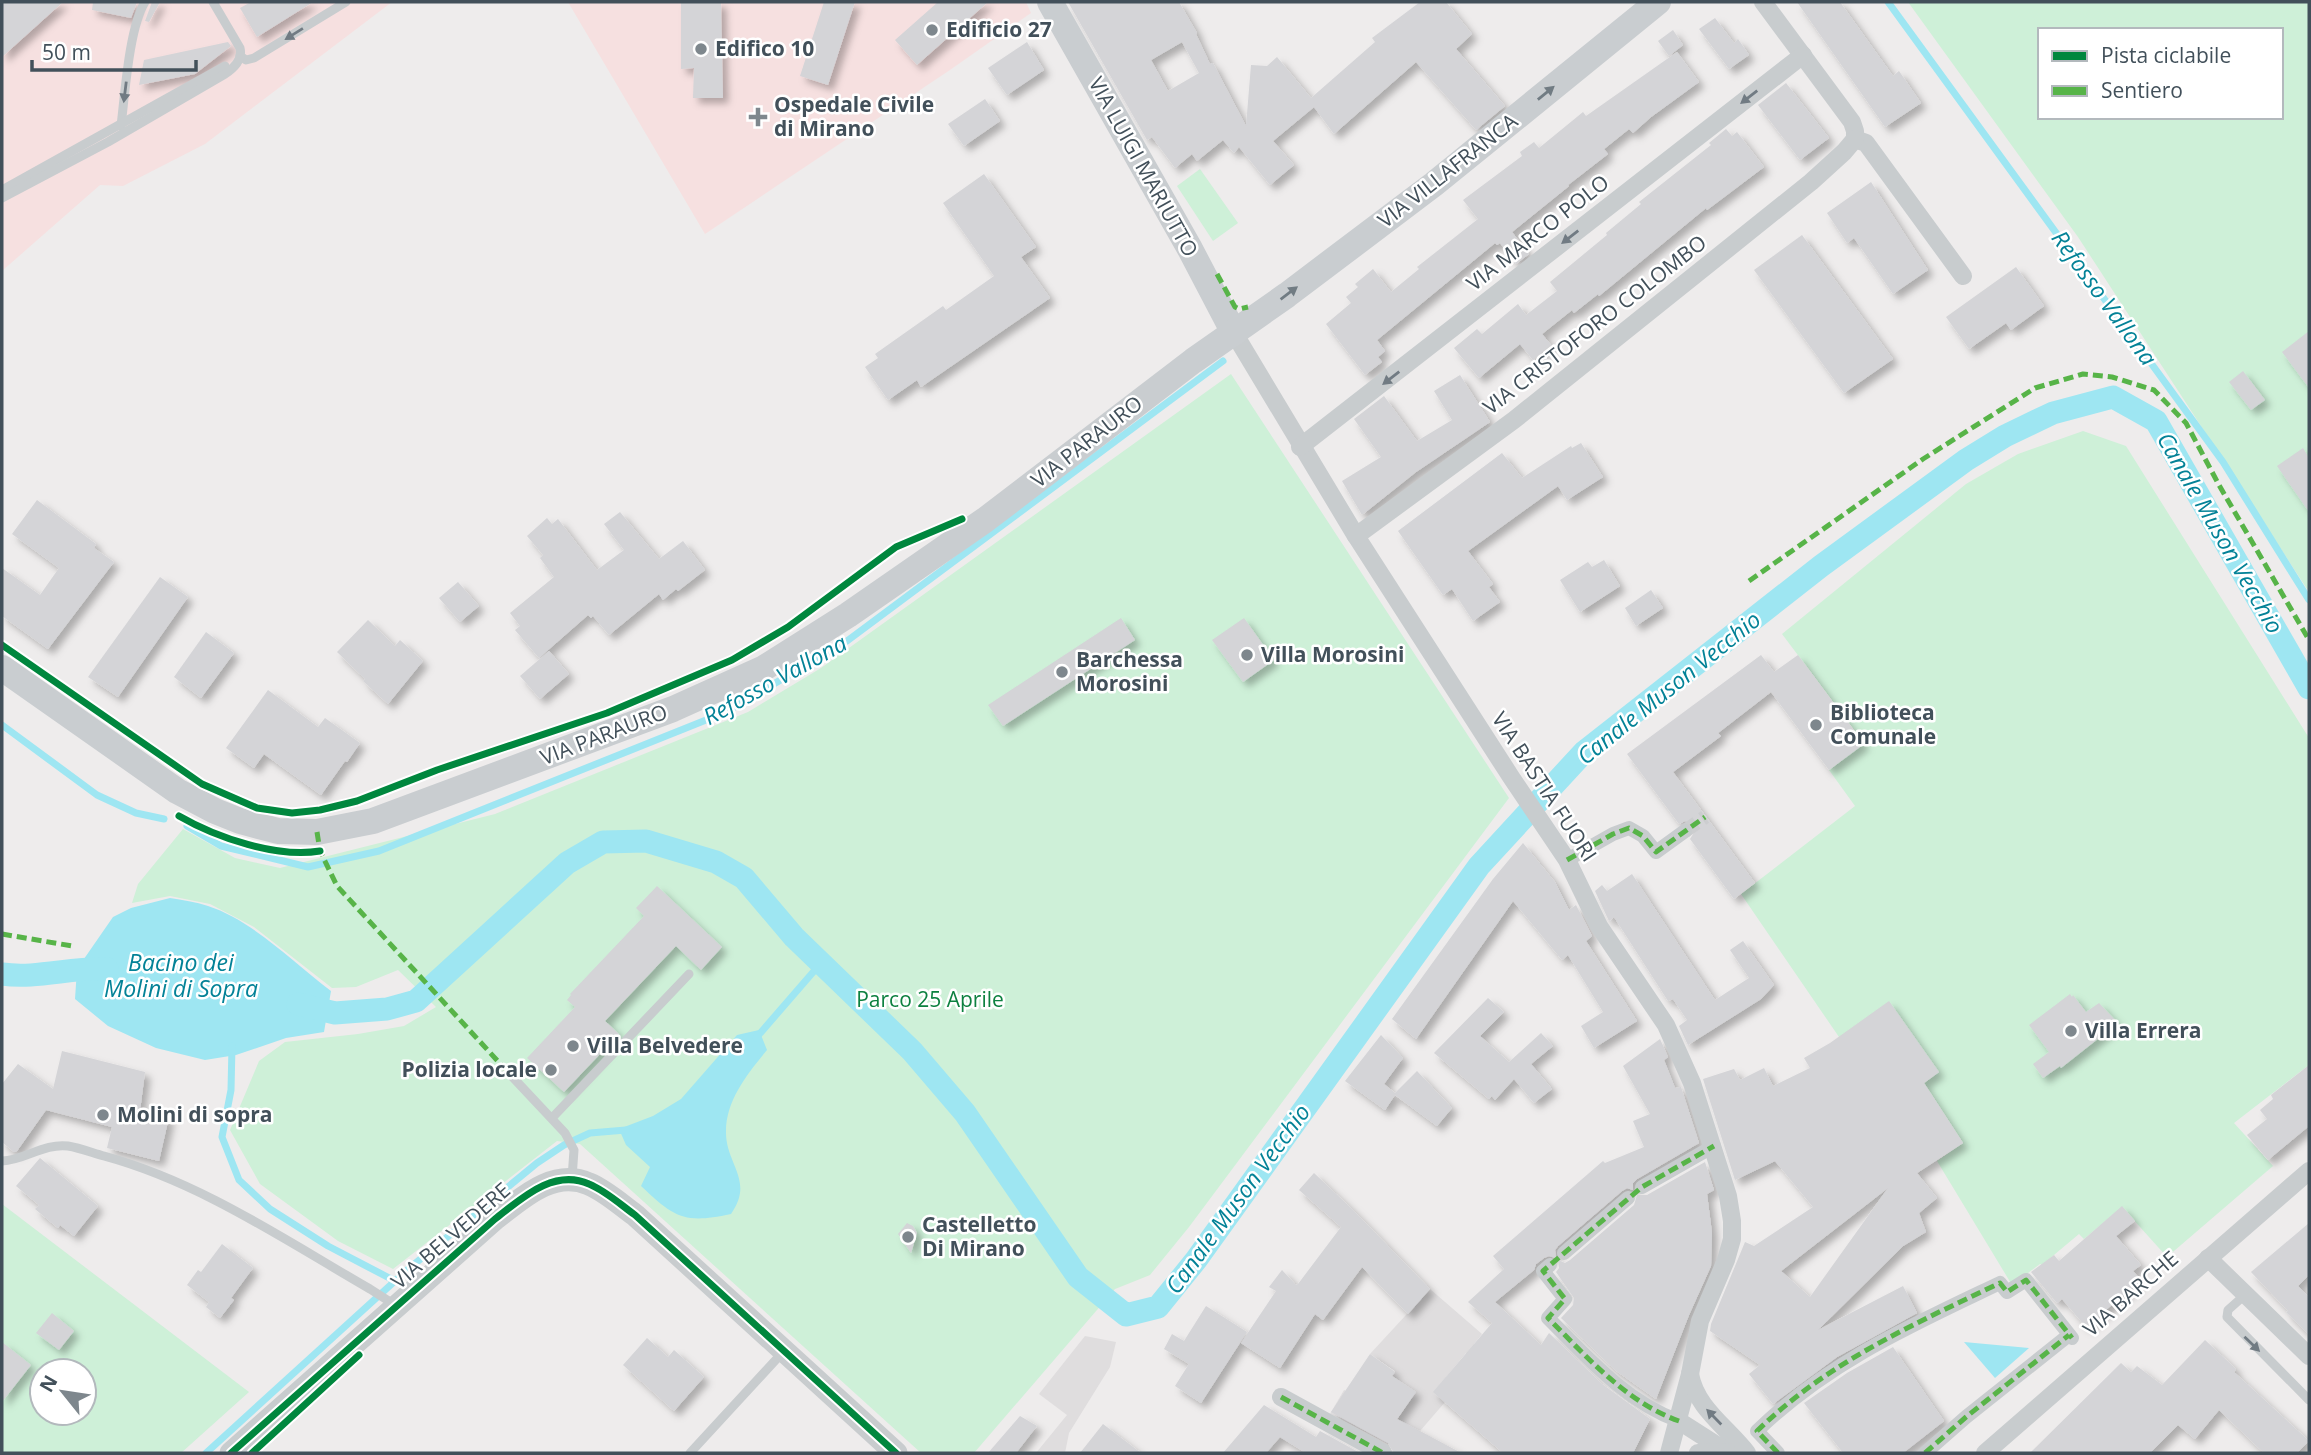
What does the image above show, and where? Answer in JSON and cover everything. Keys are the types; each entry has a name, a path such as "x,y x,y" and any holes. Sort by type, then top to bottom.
{"main road":[{"name":"VIA LUIGI MARIUTTO","path":"1051,2 1190,249 1234,333"},
{"name":"VIA VILLAFRANCA","path":"1234,333 1434,184 1658,2"},
{"name":"VIA PARAURO","path":"2,668 163,782 215,811 278,831 317,832 373,821 673,709 764,668 848,615 985,520 1193,361 1234,333"}],"street":[{"path":"1763,2 1852,122 1855,139 1866,143 1963,276"},
{"name":"VIA MARCO POLO","path":"1300,447 1803,55"},
{"name":"VIA CRISTOFORO COLOMBO","path":"1356,536 1524,411 1811,182 1855,139"},
{"name":"VIA BASTIA FUORI","path":"1234,333 1300,447 1356,536 1567,860 1599,926 1666,1025 1692,1083 1728,1196 1732,1239 1700,1321 1679,1421 1669,1453"},
{"path":"1567,860 1629,828 1643,836 1656,852 1685,831"},
{"path":"1642,1187 1714,1146"},
{"name":"VIA BARCHE","path":"1985,1453 2309,1171"},
{"path":"572,1180 589,1183 635,1216 896,1453"},
{"name":"VIA BELVEDERE","path":"231,1453 393,1304 495,1219 542,1185 572,1180"},
{"path":"1564,1253 1628,1198"},
{"path":"2208,1258 2309,1356"},
{"path":"1550,1265 1544,1271 1564,1299 1548,1318 1610,1380 1728,1452"},
{"path":"1778,1453 1757,1431 1784,1406 1819,1380 1879,1341 2000,1283 2007,1293 2026,1280 2071,1336 1966,1417 1925,1453"},
{"path":"1690,1374 1692,1387 1704,1406 1747,1453"},
{"path":"1281,1397 1383,1453"},
{"path":"1698,1453 1728,1452"}],"lane":[{"path":"120,130 135,27 139,11 145,2"},
{"path":"2,190 225,74 236,65 240,48 213,2"},
{"path":"240,56 246,60 254,58 346,2"},
{"path":"2,198 225,66"},
{"path":"552,1118 689,974"},
{"path":"506,1070 565,1133 574,1150 572,1180"},
{"name":"VIA BELVEDERE","path":"2,1161 13,1161 50,1146 68,1146 130,1163 179,1181 393,1304"},
{"path":"2246,1294 2228,1310 2227,1317 2309,1399"},
{"path":"690,1453 784,1351"}],"shaded area":[{"path":"2,2 392,2 205,144 123,186 100,185 2,271"},
{"name":"Ospedale Civile di Mirano","path":"568,2 1026,2 1031,13 705,234"},
{"path":"1430,1289 1482,1334 1474,1344 1514,1379 1480,1365 1466,1353 1446,1377 1452,1394 1420,1431 1461,1453 1406,1453 1330,1414 1344,1390 1398,1419 1415,1392 1392,1376 1395,1371 1370,1354"},
{"path":"1085,1336 1116,1342 1110,1367 1069,1433 1065,1453 1036,1453 1067,1415 1039,1394"}],"green space":[{"path":"1908,2 2309,2 2309,592 2078,237"},
{"path":"1200,169 1238,223 1213,241 1177,186"},
{"name":"Parco 25 Aprile","path":"1231,374 1509,798 1189,1227 1150,1275 1115,1289 974,1453 921,1453 580,1144 557,1141 393,1269 338,1241 260,1184 230,1130 259,1061 285,1042 404,1026 436,1007 398,970 356,987 332,988 254,927 210,904 170,896 132,903 138,884 183,829 235,858 280,868 495,814 748,712 821,668"},
{"path":"2083,431 2126,446 2309,738 2309,1065 2234,1123 2273,1166 2167,1257 2122,1207 2084,1239 2079,1234 2042,1265 2012,1285 1937,1161 1963,1143 1924,1083 1939,1072 1839,1037 1741,894 1855,806 1829,770 1864,743 1782,634 1966,484 2018,454"},
{"path":"2,1204 249,1392 181,1453 2,1453"}],"water":[{"name":"Bacino dei Molini di Sopra","path":"170,898 208,906 241,921 331,991 324,1032 286,1038 236,1055 205,1060 156,1048 108,1026 75,999 77,969 113,917 131,908"},
{"path":"759,1030 767,1050 739,1088 727,1120 727,1143 740,1181 738,1202 731,1214 715,1217 691,1218 672,1212 641,1186 650,1167 626,1145 619,1129 653,1116 681,1099 737,1035"},
{"path":"1964,1342 2029,1348 1995,1378"}],"building":[{"path":"2,2 63,2 2,57"},
{"path":"93,2 137,2 131,18 92,10"},
{"path":"152,2 160,2 149,22 145,21"},
{"path":"251,2 313,2 257,37 240,8"},
{"name":"Edifico 10","path":"681,2 721,2 723,98 693,98 694,68 681,69"},
{"path":"824,2 855,2 828,85 800,76"},
{"name":"Edificio 27","path":"938,2 988,2 917,65 895,40"},
{"path":"1068,2 1179,2 1197,33 1210,64 1213,63 1246,126 1251,65 1267,66 1277,57 1311,98 1375,42 1372,38 1420,2 1446,2 1472,34 1456,49 1505,106 1476,130 1416,62 1334,134 1314,107 1273,141 1294,165 1270,185 1239,147 1234,153 1223,140 1197,161 1192,154 1175,168 1152,137 1147,140","holes":["1182,42 1199,73 1168,91 1151,60"]},
{"path":"1797,2 1840,2 1893,76 1899,71 1921,103 1885,127"},
{"path":"1715,18 1734,43 1738,39 1749,55 1729,69 1699,29"},
{"path":"1673,30 1683,45 1669,56 1658,41"},
{"path":"228,42 231,46 195,74 139,85 144,60"},
{"path":"1027,42 1044,70 1007,95 988,68"},
{"path":"1677,52 1699,82 1633,133 1629,129 1604,149 1608,154 1512,232 1529,254 1516,264 1500,243 1495,243 1377,340 1385,351 1378,357 1382,362 1365,375 1326,324 1351,303 1346,297 1358,287 1355,284 1373,269 1391,292 1419,269 1417,267 1478,219 1463,200 1522,156 1520,152 1534,142 1539,148 1583,112 1586,116"},
{"path":"1786,83 1829,138 1800,160 1758,105"},
{"path":"985,99 1000,121 964,146 948,124"},
{"path":"1726,129 1732,136 1737,132 1764,167 1707,210 1706,208 1599,296 1598,294 1574,313 1572,310 1542,334 1551,345 1533,360 1520,344 1479,378 1454,348 1477,329 1482,334 1518,304 1526,315 1557,291 1550,282 1607,235 1606,233 1641,204 1639,202 1711,145 1709,143"},
{"path":"984,174 1036,247 1021,257 1050,298 921,387 917,380 888,400 865,367 878,358 875,354 943,306 946,310 994,276 943,203"},
{"path":"1871,182 1928,270 1893,294 1854,238 1847,243 1827,213"},
{"path":"1802,235 1893,359 1844,393 1754,270"},
{"path":"2016,267 2044,306 2011,330 2006,323 1969,349 1946,317"},
{"path":"2309,331 2309,388 2282,352"},
{"path":"2243,371 2265,400 2251,410 2229,382"},
{"path":"1460,375 1490,422 1416,472 1362,515 1342,481 1381,457 1354,419 1384,396 1417,441 1452,420 1434,391"},
{"path":"1581,443 1603,477 1567,500 1558,486 1468,551 1493,584 1489,587 1500,602 1473,621 1452,589 1443,595 1398,531 1502,453 1522,478 1571,446 1572,448"},
{"path":"2303,448 2309,458 2309,512 2277,466"},
{"path":"37,500 96,544 94,548 114,562 48,649 2,616 2,568 40,595 59,568 12,534"},
{"path":"620,512 659,559 683,541 705,570 663,600 659,594 609,635 593,616 591,618 588,615 539,658 515,630 520,626 510,613 554,577 540,558 543,555 527,536 547,518 552,524 558,519 597,570 624,550 604,524"},
{"path":"1604,560 1620,586 1580,612 1560,580 1588,562 1592,567"},
{"path":"160,577 188,597 118,697 88,677"},
{"path":"458,582 479,606 460,622 439,598"},
{"path":"1651,590 1663,608 1636,626 1625,608"},
{"name":"Barchessa Morosini","path":"1121,618 1135,640 1003,726 988,705"},
{"name":"Villa Morosini","path":"1244,618 1274,660 1243,682 1212,640"},
{"path":"368,620 395,646 400,640 423,661 388,704 337,652"},
{"path":"206,632 234,653 201,698 174,677"},
{"path":"549,651 569,674 540,699 520,676"},
{"path":"1761,655 1774,672 1798,655 1864,744 1829,770 1771,692 1718,733 1721,736 1673,772 1755,883 1734,899 1690,839 1695,831 1692,825 1685,821 1679,824 1627,754"},
{"path":"268,690 318,727 325,718 360,743 321,795 264,754 254,768 226,748"},
{"path":"1523,843 1555,882 1569,910 1576,905 1592,936 1586,941 1637,1021 1594,1048 1581,1026 1603,1012 1568,955 1562,960 1513,901 1416,1039 1392,1019 1493,879"},
{"path":"1632,874 1715,1000 1749,978 1730,950 1743,941 1774,985 1761,999 1688,1045 1679,1026 1687,1020 1673,999 1668,1001 1614,917 1609,921 1595,891 1602,885 1607,891"},
{"path":"657,886 722,947 701,970 676,946 605,1021 619,1034 564,1092 527,1058 575,1007 567,1000 570,994 644,916 636,908"},
{"name":"Villa Errera","path":"2070,994 2086,1012 2099,1003 2118,1023 2061,1068 2060,1066 2043,1078 2033,1064 2049,1052 2029,1025"},
{"path":"1488,998 1504,1012 1480,1036 1509,1062 1541,1033 1553,1046 1531,1064 1552,1089 1534,1103 1514,1079 1495,1100 1492,1096 1489,1099 1434,1053"},
{"path":"1889,1001 1939,1072 1924,1083 1963,1143 1917,1173 1937,1198 1919,1213 1926,1232 1903,1246 1818,1330 1903,1286 1917,1313 1837,1357 1773,1404 1749,1374 1760,1365 1710,1331 1711,1324 1745,1242 1754,1246 1813,1207 1775,1161 1735,1180 1703,1079 1734,1069 1740,1080 1764,1068 1773,1086 1810,1068 1804,1058","holes":["1888,1188 1810,1297 1781,1271"]},
{"path":"1381,1035 1403,1058 1384,1084 1395,1093 1417,1071 1452,1108 1437,1126 1395,1095 1385,1110 1345,1081"},
{"path":"1660,1039 1668,1057 1664,1060 1675,1088 1681,1087 1699,1143 1637,1179 1633,1183 1633,1190 1627,1188 1622,1191 1558,1246 1555,1250 1556,1258 1544,1258 1536,1264 1534,1270 1495,1302 1541,1345 1549,1333 1602,1384 1650,1419 1633,1453 1503,1453 1433,1392 1492,1323 1468,1302 1504,1269 1493,1256 1603,1161 1605,1163 1644,1147 1633,1121 1650,1114 1623,1066"},
{"path":"62,1051 145,1072 140,1111 169,1117 159,1161 107,1148 112,1127 46,1110 17,1151 14,1152 2,1142 2,1084 18,1064 53,1089"},
{"path":"2309,1065 2309,1126 2268,1160 2247,1135 2267,1119 2260,1110 2273,1099 2271,1095"},
{"path":"40,1158 98,1206 74,1236 60,1225 58,1228 35,1209 39,1205 16,1186"},
{"path":"1705,1162 1714,1190 1707,1194 1712,1233 1711,1266 1656,1399 1615,1370 1561,1318 1573,1305 1574,1298 1556,1272 1559,1268 1558,1260 1565,1263 1570,1260 1634,1205 1637,1195 1647,1195"},
{"path":"1314,1173 1430,1289 1408,1314 1362,1267 1323,1320 1315,1314 1280,1368 1241,1343 1276,1291 1269,1287 1282,1270 1298,1284 1341,1227 1299,1190"},
{"path":"2122,1206 2135,1221 2116,1236 2141,1265 2133,1271 2141,1280 2086,1327 2062,1299 2057,1303 2031,1272 2054,1255 2059,1261"},
{"name":"Castelletto Di Mirano","path":"907,1223 913,1226 917,1233 911,1253 898,1234"},
{"path":"2309,1223 2309,1275 2298,1286 2309,1297 2309,1335 2251,1272"},
{"path":"222,1244 253,1268 220,1318 206,1307 209,1302 187,1285 198,1270 201,1272"},
{"path":"1206,1306 1247,1332 1201,1403 1175,1386 1189,1364 1164,1349 1172,1334 1184,1341"},
{"path":"52,1313 74,1331 59,1350 36,1333"},
{"path":"647,1338 668,1357 674,1350 704,1377 674,1411 623,1365"},
{"path":"2205,1340 2236,1369 2234,1372 2309,1441 2297,1453 2264,1453 2219,1410 2195,1439 2178,1425 2150,1453 2030,1453 2121,1363 2131,1372 2137,1366 2162,1385"},
{"path":"2,1342 28,1363 28,1369 2,1402"},
{"path":"1893,1347 1944,1421 1903,1453 1843,1453 1804,1403 1847,1373"},
{"path":"1370,1354 1395,1372 1392,1376 1416,1392 1397,1419 1461,1453 1394,1453 1388,1443 1331,1412"},
{"path":"1264,1405 1316,1437 1320,1431 1360,1453 1306,1453 1280,1437 1266,1453 1223,1453"},
{"path":"1020,1416 1037,1426 1016,1453 988,1453"},
{"path":"1103,1424 1141,1453 1080,1453"}],"waterway":[{"name":"Refosso Vallona","path":"1888,2 2223,462 2309,600"},
{"name":"Refosso Vallona","path":"187,826 221,846 308,867 379,851 726,712 847,641 1223,361"},
{"name":"Canale Muson Vecchio","path":"298,1004 335,1013 387,1009 416,1001 567,863 603,842 646,841 716,862 744,878 794,937 912,1051 965,1113 1078,1277 1126,1315 1158,1307 1196,1260 1479,866 1584,752 1821,566 1966,460 2005,436 2053,413 2113,397 2156,421 2309,688"},
{"name":"Refosso Vallona","path":"2,725 97,795 136,813 164,819"},
{"path":"756,1038 821,963"},
{"name":"Canale Muson Vecchio","path":"2,974 28,975 107,969"},
{"path":"232,1046 231,1090 222,1137 239,1180 270,1209 328,1246 395,1281"},
{"path":"206,1453 406,1271 537,1163 564,1145 590,1133 626,1130"}],"tunnel":[{"path":"1685,831 1705,817"}],"marked path":[{"path":"1217,274 1235,307 1248,307"},
{"path":"1749,581 1923,459 2035,388 2083,374 2112,377 2154,390 2186,423 2309,640"},
{"path":"1567,860 1629,828 1643,836 1656,852 1705,817"},
{"path":"317,832 320,851 337,886 506,1070"},
{"path":"2,934 72,946"},
{"path":"1679,1421 1642,1402 1608,1377 1548,1318 1565,1299 1543,1271 1642,1187 1714,1146"},
{"path":"1778,1453 1757,1431 1784,1407 1872,1347 2000,1283 2007,1292 2026,1280 2072,1338"},
{"path":"1925,1453 2069,1335"},
{"path":"1281,1397 1383,1453"}],"cycle path":[{"path":"2,645 202,784 257,808 292,813 320,810 357,801 437,770 607,713 732,660 788,627 896,547 962,519"},
{"path":"179,816 229,839 267,849 285,852 320,851"},
{"path":"231,1453 495,1219 538,1188 563,1180 589,1184 635,1215 896,1453"},
{"path":"252,1453 359,1355"}],"place":[{"name":"Edificio 27","path":"932,30"},
{"name":"Edifico 10","path":"701,49"},
{"name":"Ospedale Civile di Mirano","path":"758,117"},
{"name":"Villa Morosini","path":"1247,655"},
{"name":"Barchessa Morosini","path":"1062,672"},
{"name":"Biblioteca Comunale","path":"1816,725"},
{"name":"Villa Errera","path":"2071,1031"},
{"name":"Villa Belvedere","path":"573,1046"},
{"name":"Polizia locale","path":"551,1070"},
{"name":"Molini di sopra","path":"103,1115"},
{"name":"Castelletto Di Mirano","path":"908,1237"}]}
